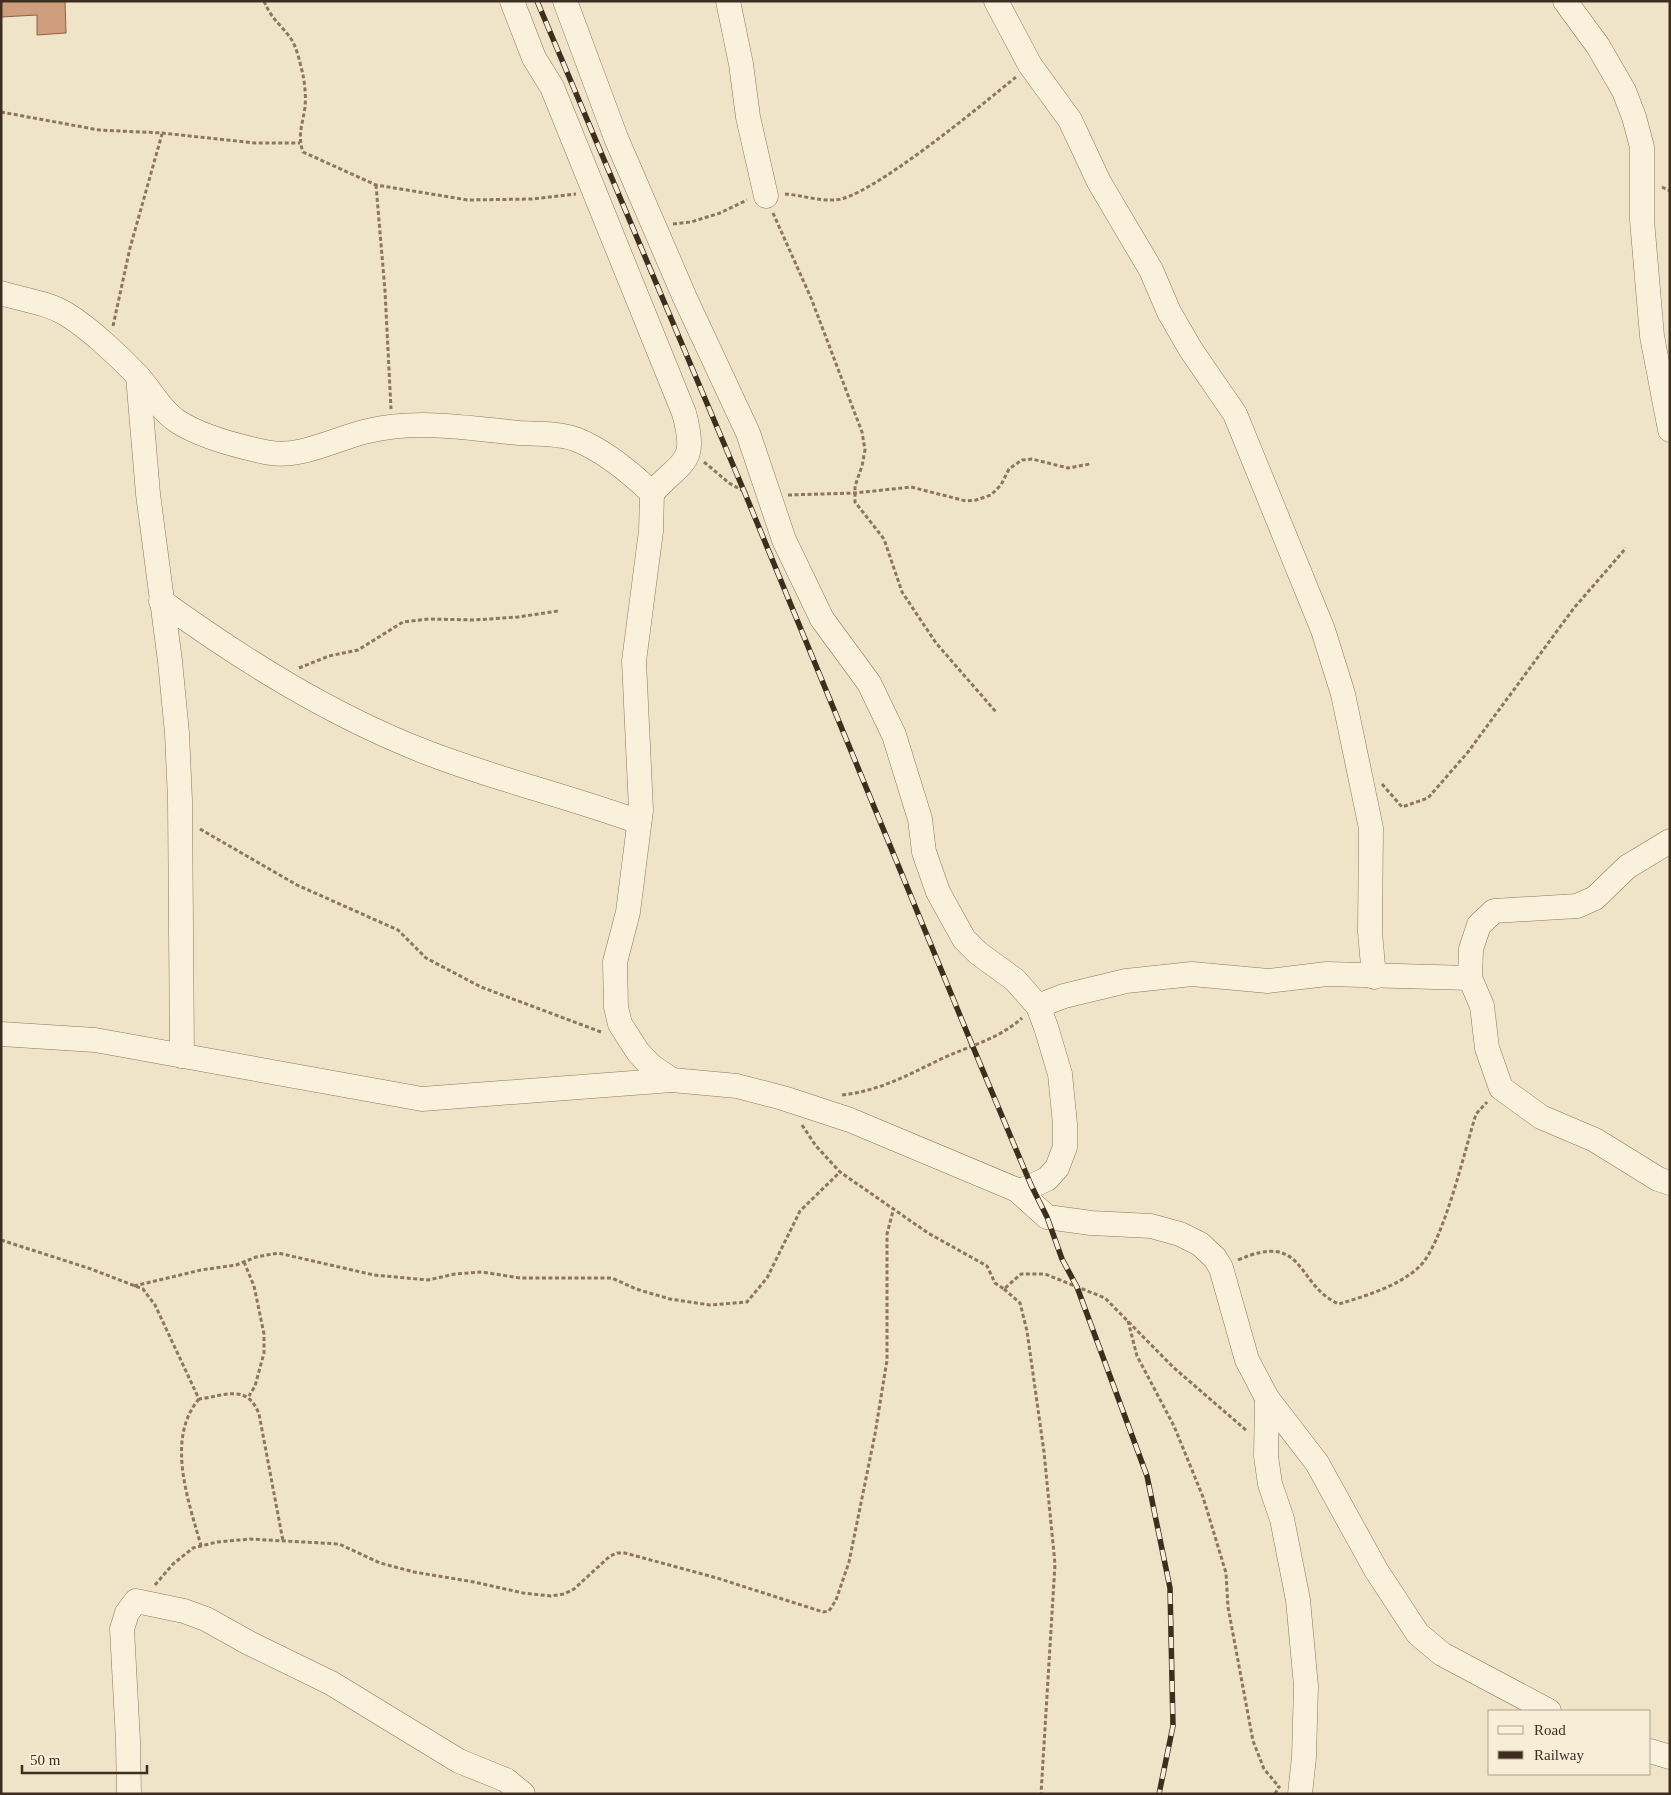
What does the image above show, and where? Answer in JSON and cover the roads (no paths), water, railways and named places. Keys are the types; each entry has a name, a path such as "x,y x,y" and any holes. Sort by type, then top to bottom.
{"street":[{"path":"512,1 534,58 552,87 684,412 690,433 690,451 679,468 652,492 650,531 634,661 640,759 639,822 628,912 614,962 616,1007 620,1024 638,1052 650,1065 672,1080"},
{"path":"565,1 616,138 685,298 748,433 784,540 822,618 869,684 894,734 920,819 924,852 938,892 951,919 964,939 978,953 1015,980 1038,1006 1060,1074 1065,1124 1065,1147 1057,1168 1047,1179 1023,1190 1017,1190"},
{"path":"728,1 741,64 748,117 766,196"},
{"path":"996,1 1030,65 1070,120 1099,182 1151,270 1169,312 1190,350 1235,414 1323,630 1343,694 1372,828 1370,932 1374,976"},
{"path":"1565,1 1612,68 1634,117 1642,147 1642,220 1652,336 1670,430"},
{"path":"1,293 48,305 66,314 138,376 165,411 176,420 198,432 268,453 301,451 368,431 392,427 448,426 573,438 619,465 652,492"},
{"path":"138,376 148,494 170,661 180,800 182,1056"},
{"path":"161,601 275,677 351,720 424,752 491,775 581,800 639,822"},
{"path":"1670,841 1627,867 1595,898 1577,906 1494,911 1478,925 1471,949 1470,978 1482,1006 1487,1048 1501,1088 1541,1117 1595,1140 1658,1179 1670,1183"},
{"path":"1038,1006 1064,996 1126,981 1192,974 1268,982 1327,974 1470,978"},
{"path":"1,1034 96,1040 422,1099 672,1080 737,1086 784,1098 850,1120 1017,1190 1047,1218 1091,1223 1151,1226 1180,1234 1200,1244 1216,1258 1221,1268 1247,1360 1267,1398 1317,1463 1334,1489 1376,1570 1418,1634 1442,1654 1547,1710"},
{"path":"1267,1398 1266,1456 1270,1484 1282,1519 1298,1600 1306,1686 1304,1757 1300,1794"},
{"path":"129,1794 122,1629 127,1613 136,1601 184,1611 206,1619 249,1643 331,1683 459,1761 506,1780 523,1794"},
{"path":"1651,1751 1670,1757"}],"railway":[{"path":"537,1 744,491 973,1047 1031,1185 1047,1217 1062,1259 1077,1287 1147,1476 1170,1588 1173,1726 1159,1794"}]}
